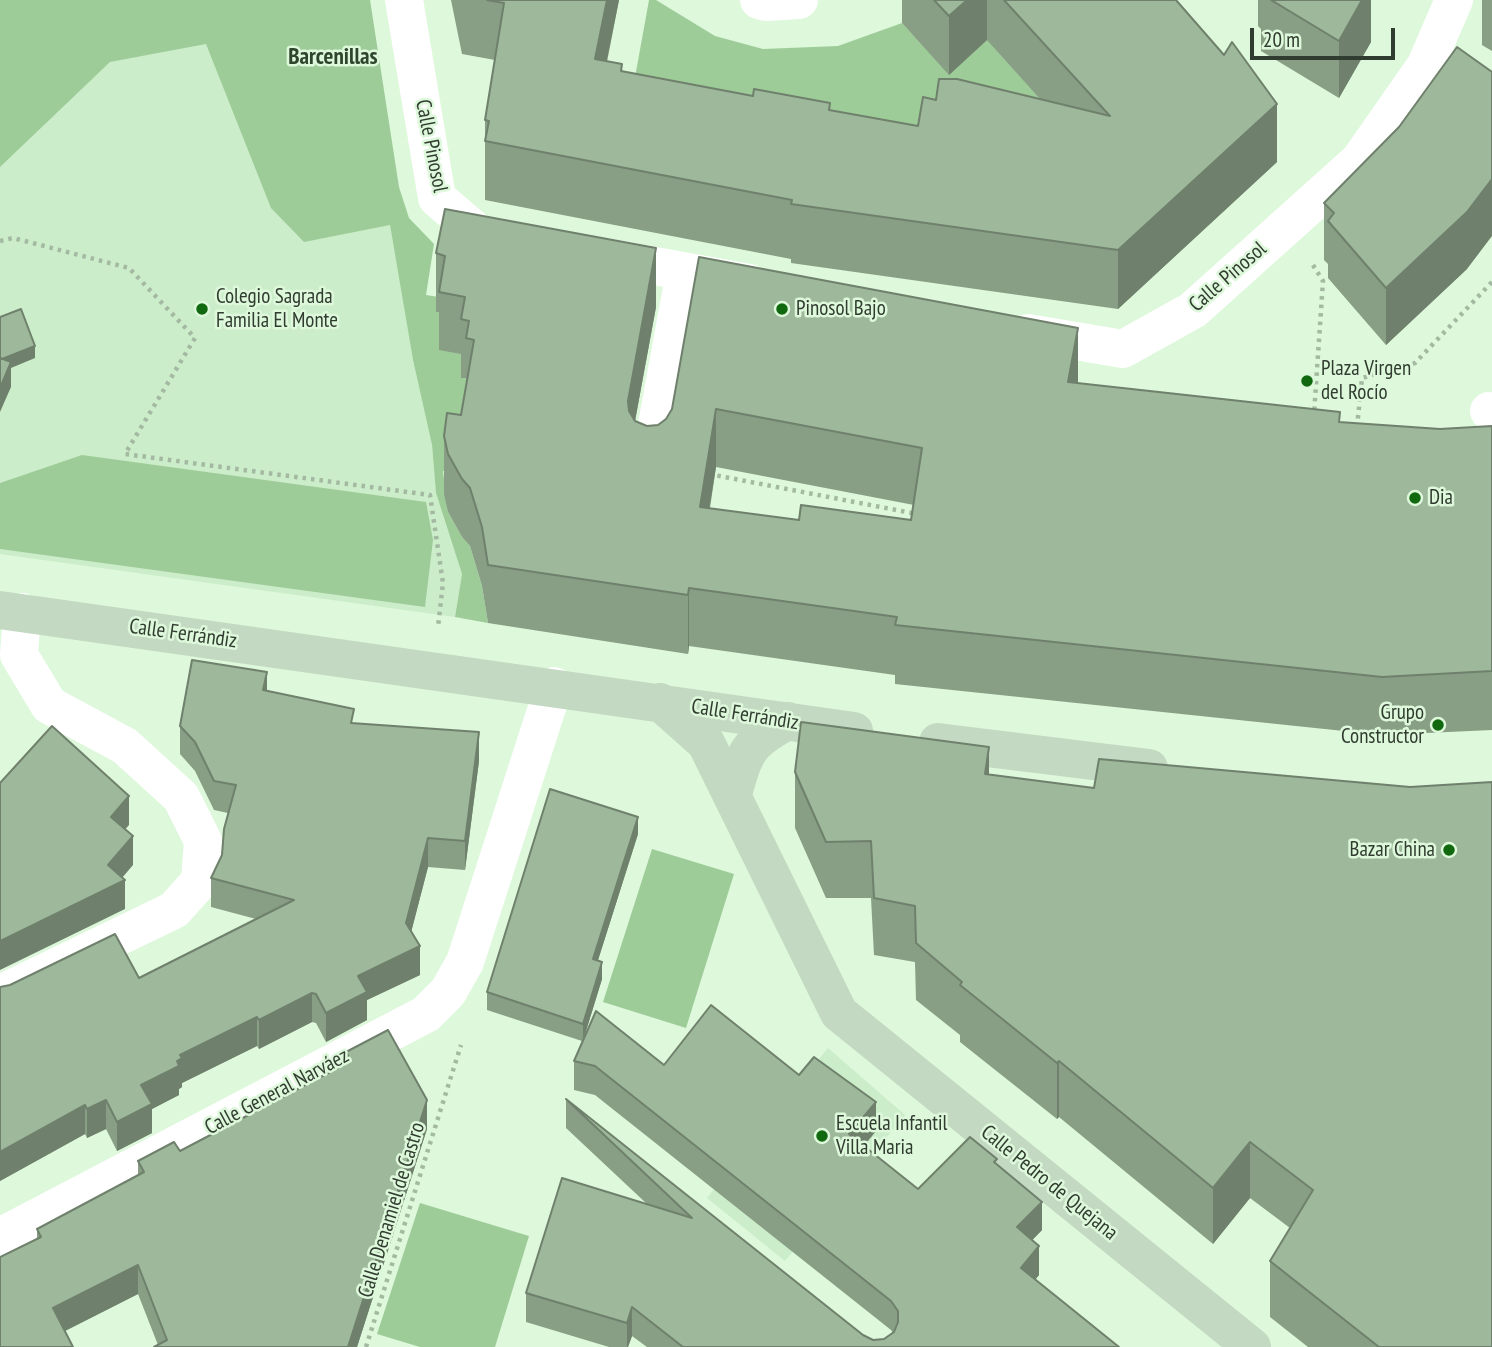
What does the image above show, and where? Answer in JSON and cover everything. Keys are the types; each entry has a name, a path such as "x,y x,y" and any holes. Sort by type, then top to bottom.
{"main road":[{"name":"Calle Ferrándiz","path":"11,611 890,736 1182,771"},
{"name":"Calle Pedro de Quejana","path":"660,702 706,743 839,1013 1252,1347"},
{"path":"733,794 741,764 758,736 788,722"}],"street":[{"name":"Calle Pinosol","path":"404,0 437,198 480,234 534,244"},
{"path":"759,0 799,0"},
{"name":"Calle Pinosol","path":"987,326 1124,349 1194,310 1359,162 1426,65 1454,0"},
{"path":"576,252 783,290"},
{"path":"650,463 685,272"},
{"path":"0,994 174,910 200,881 203,841 181,797 125,747 49,705 19,655 11,611"},
{"name":"Calle General Narváez","path":"0,1237 426,1014 448,992 465,962 554,687"}],"path":[{"path":"0,241 13,238 129,268 195,338 125,454 430,495 443,583 440,610"},
{"path":"1313,265 1323,281 1313,427"},
{"path":"1356,430 1362,378 1415,363 1492,282"},
{"path":"650,463 924,516"},
{"name":"Calle Denamiel de Castro","path":"366,1347 448,1083"}],"shaded area":[{"name":"Colegio Sagrada Familia El Monte","path":"0,0 370,0 390,224 413,360 432,445 436,493 462,574 455,617 0,554"},
{"path":"0,0 370,0 399,187 409,218 434,244 426,295 439,297 465,355 461,377 469,379 577,490 443,471 448,512 470,546 482,586 488,623 455,617 462,574 436,493 432,445 413,360 390,225 304,242 271,208 206,44 110,62 0,167"},
{"path":"649,0 656,0 715,36 763,49 838,46 902,23 942,66 964,61 994,33 1001,55 1051,110 1057,139 630,105"},
{"path":"82,455 426,502 433,540 425,607 0,549 0,483"},
{"path":"652,849 734,874 686,1028 603,1002"},
{"name":"Escuela Infantil Villa Maria","path":"828,1048 905,1115 785,1261 707,1198"},
{"path":"420,1203 529,1236 495,1347 420,1347 377,1334"}],"building":[{"path":"487,0 607,0 595,59 622,64 621,71 753,96 754,89 830,103 829,110 918,126 923,97 936,100 939,79 957,79 1110,116 1004,0 1176,0 1224,55 1232,42 1277,104 1118,250 791,204 792,200 485,141 489,121 485,120 504,3"},
{"path":"934,0 967,0 949,16"},
{"path":"1271,0 1362,0 1339,41"},
{"path":"1457,47 1492,72 1492,179 1467,212 1386,288 1328,221 1334,213 1324,203 1399,127"},
{"path":"445,209 656,248 628,401 629,411 635,421 647,426 658,425 672,409 699,257 1078,328 1068,382 1340,412 1339,422 1440,429 1492,426 1492,671 1382,677 895,625 897,617 689,588 688,595 488,565 482,527 470,488 448,454 444,436 447,413 461,415 474,340 466,338 469,321 461,319 465,297 439,292 445,256 436,253","holes":["716,409 922,448 911,520 801,505 799,520 700,507"]},
{"path":"21,309 35,346 2,359 0,317"},
{"path":"0,358 11,362 0,388"},
{"path":"192,660 267,672 263,690 354,709 351,723 479,732 465,841 428,838 406,923 420,946 358,976 367,992 326,1013 316,994 312,993 180,1055 182,1058 177,1061 179,1066 141,1085 152,1104 117,1122 106,1100 87,1109 85,1105 0,1152 0,987 10,985 115,934 139,978 294,900 211,878 222,855 224,829 236,785 214,781 195,742 180,726"},
{"path":"801,722 989,747 985,774 1094,788 1099,759 1410,787 1492,782 1492,1347 1379,1347 1270,1261 1313,1190 1250,1142 1213,1188 1059,1061 1057,1063 960,985 962,982 916,943 915,906 874,898 871,841 826,842 795,772"},
{"path":"52,726 129,796 111,817 133,836 108,865 125,880 0,941 0,783"},
{"path":"550,789 638,817 593,959 602,962 583,1024 487,992"},
{"path":"711,1005 799,1075 814,1057 876,1102 849,1134 918,1189 970,1137 997,1159 994,1162 1042,1202 1017,1227 1039,1246 1021,1268 1119,1347 683,1347 632,1307 627,1323 526,1293 562,1178 692,1218 566,1099 863,1335 873,1340 884,1339 894,1332 898,1311 891,1301 595,1066 574,1061 596,1011 664,1065"},
{"path":"388,1030 427,1100 348,1347 154,1347 167,1340 138,1265 53,1308 73,1347 0,1347 0,1257 41,1237 37,1229 144,1172 138,1161 174,1142 180,1151 351,1061 346,1052"}],"place":[{"name":"Colegio Sagrada Familia El Monte","path":"202,309"},
{"name":"Pinosol Bajo","path":"782,309"},
{"name":"Plaza Virgen del Rocío","path":"1307,381"},
{"name":"Dia","path":"1415,498"},
{"name":"Grupo Constructor","path":"1438,725"},
{"name":"Bazar China","path":"1449,850"},
{"name":"Escuela Infantil Villa Maria","path":"822,1136"}],"district":[{"name":"Barcenillas","path":"333,57"}]}
